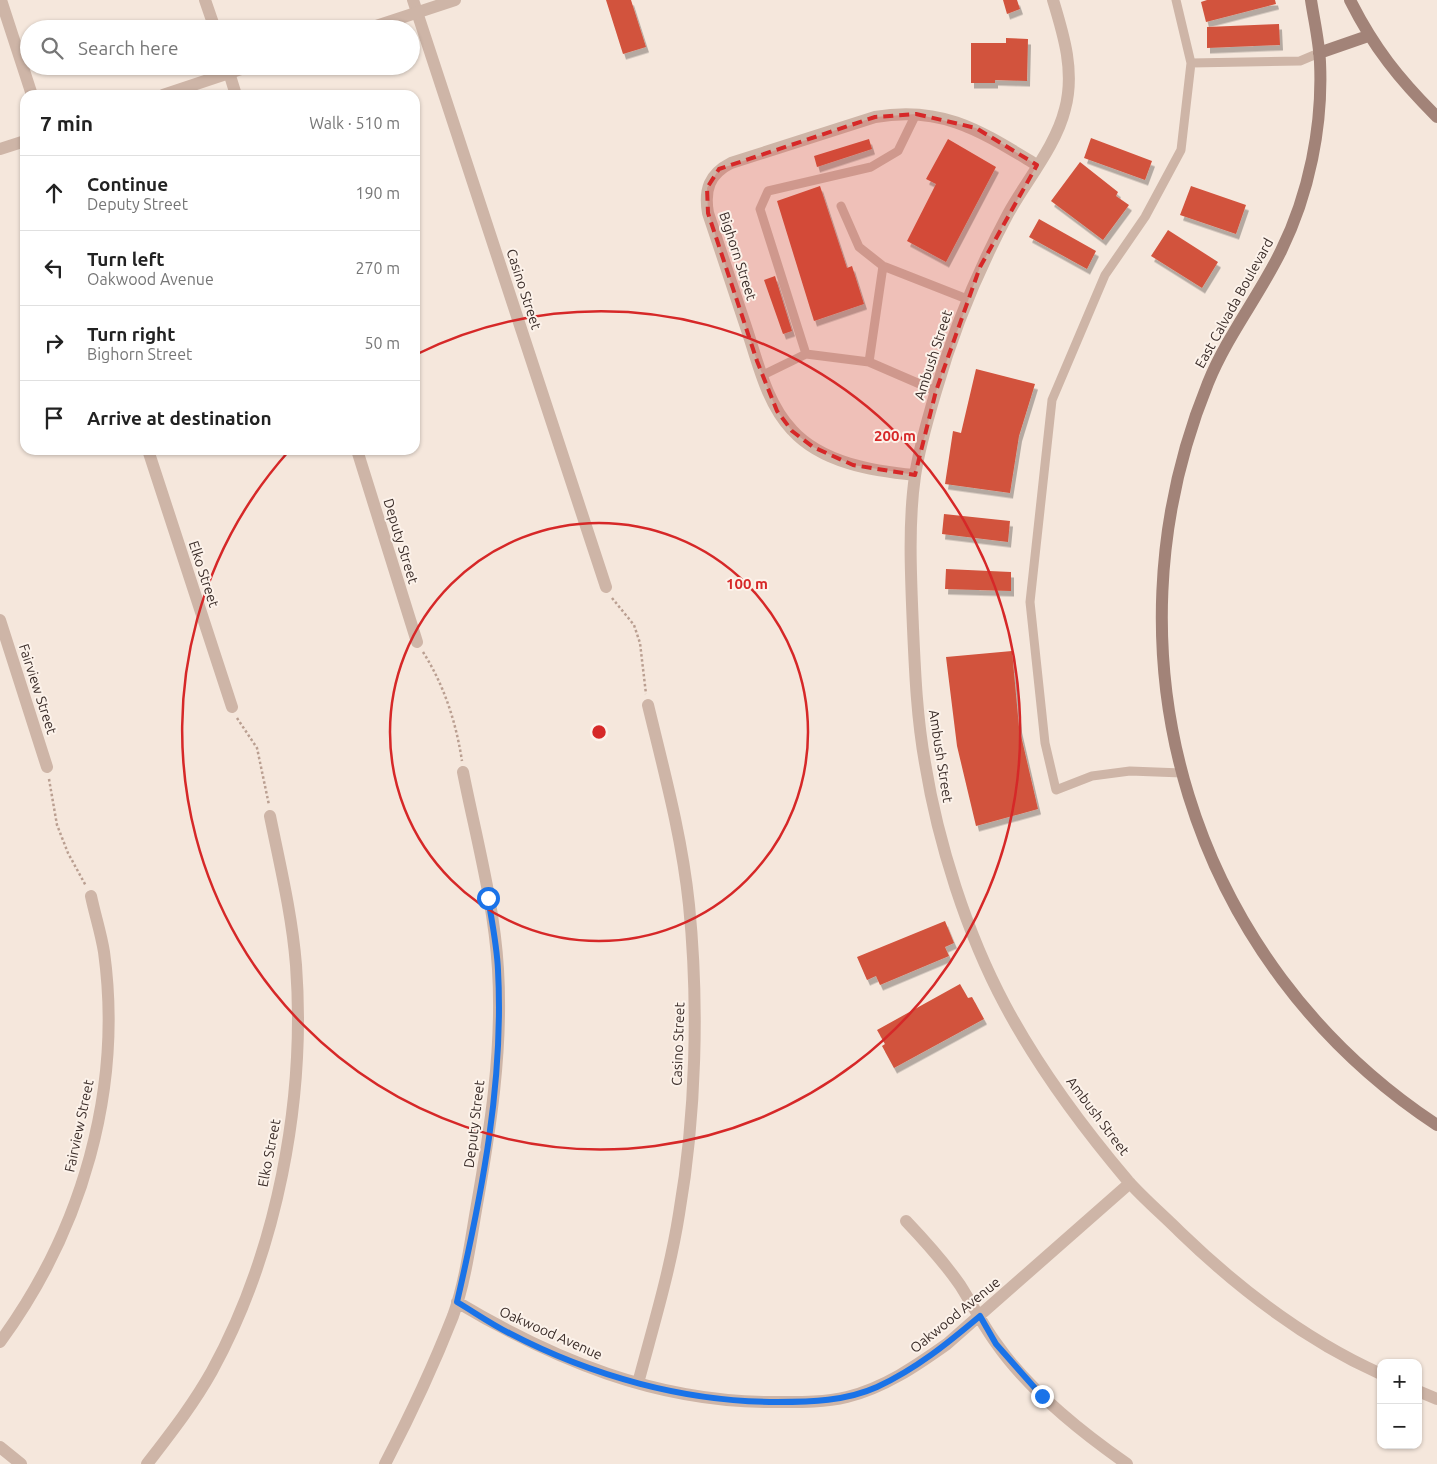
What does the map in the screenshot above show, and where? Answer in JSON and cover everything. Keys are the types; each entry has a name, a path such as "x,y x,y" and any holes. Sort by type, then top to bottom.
{"main road":[{"name":"East Calvada Boulevard","path":"1311,0 1319,53 1320,94 1313,158 1298,209 1281,251 1226,344 1208,382 1189,436 1176,490 1164,560 1161,652 1168,707 1182,773 1207,848 1232,904 1251,936 1296,996 1331,1037 1378,1082 1437,1125"},
{"path":"1350,0 1368,36 1402,82 1437,117"},
{"path":"1319,53 1368,36"}],"street":[{"path":"1,0 20,58"},
{"path":"205,0 212,20"},
{"path":"385,20 415,6 455,0"},
{"name":"Ambush Street","path":"1053,0 1066,42 1069,71 1066,108 1056,136 1037,165 980,267 967,299 936,391 915,475 912,510 912,600 916,684 924,762 947,860 979,949 1004,1002 1027,1044 1060,1092 1130,1183 1211,1262 1257,1300 1305,1333 1377,1372"},
{"name":"Casino Street","path":"415,6 420,20"},
{"name":"Casino Street","path":"420,21 606,587"},
{"path":"25,75 30,90"},
{"path":"177,90 215,75"},
{"path":"230,75 234,90"},
{"name":"Bighorn Street","path":"915,475 884,472 853,465 813,447 792,431 777,411 708,213 707,188 713,174 731,163 875,116 916,114 950,119 976,128 1037,165"},
{"path":"0,149 20,143"},
{"name":"Elko Street","path":"150,455 232,707"},
{"name":"Deputy Street","path":"359,455 417,642"},
{"name":"Fairview Street","path":"0,620 47,767"},
{"name":"Casino Street","path":"638,1383 669,1268 680,1213 688,1151 694,1047 694,1000 689,905 679,832 648,705"},
{"name":"Deputy Street","path":"385,1464 412,1414 457,1302 470,1247 489,1138 499,1035 498,969 488,898 463,772"},
{"name":"Elko Street","path":"147,1464 181,1420 212,1370 242,1305 264,1242 280,1184 292,1114 297,1055 297,992 288,904 270,816"},
{"name":"Fairview Street","path":"0,1342 18,1317 46,1270 74,1207 91,1159 108,1056 108,992 104,950 91,896"},
{"name":"Oakwood Avenue","path":"457,1302 509,1333 580,1365 638,1383 696,1397 736,1402 810,1402 847,1397 876,1387 914,1367 947,1344 1130,1183"},
{"path":"906,1221 925,1241 959,1284 996,1344 1042,1396 1098,1444 1127,1464"},
{"path":"1422,1393 1437,1399"},
{"path":"0,1447 21,1464"}],"lane":[{"path":"1176,0 1190,63 1181,150 1145,217 1105,275 1052,400 1030,602 1045,743 1056,790 1092,776 1130,771 1182,773"},
{"path":"1190,63 1300,61 1319,53"},
{"path":"806,354 760,209 768,191 871,167 898,151 916,114"},
{"path":"841,206 859,246 883,266 967,299"},
{"path":"870,362 883,266"},
{"path":"763,375 806,354 870,362 936,391"}],"path":[{"path":"606,587 634,625 640,643 648,705"},
{"path":"417,642 439,676 458,736 463,772"},
{"path":"232,707 257,748 266,785 270,816"},
{"path":"47,767 57,825 68,853 91,896"}],"highlighted area":[{"path":"916,114 976,128 1037,165 980,267 936,391 915,475 853,465 813,447 792,431 777,411 757,361 708,213 707,188 719,169 875,117"}],"building":[{"path":"606,0 631,0 646,47 623,54"},
{"path":"1003,0 1017,0 1020,9 1007,14"},
{"path":"1207,0 1275,0 1276,4 1206,22 1201,2"},
{"path":"1279,24 1280,45 1207,48 1207,27"},
{"path":"1006,38 1028,39 1027,81 995,80 995,83 971,83 971,43 1006,43"},
{"path":"1091,138 1152,161 1145,180 1084,158"},
{"path":"869,139 872,149 817,167 814,156"},
{"path":"948,139 996,167 946,262 907,241 936,184 926,179"},
{"path":"1080,162 1118,192 1116,196 1129,205 1103,240 1051,201"},
{"path":"820,186 847,268 852,266 864,304 814,321 777,201"},
{"path":"1191,186 1246,205 1236,234 1180,215"},
{"path":"1039,219 1096,251 1087,269 1029,237"},
{"path":"1168,230 1218,262 1202,288 1151,256"},
{"path":"775,276 792,331 783,334 764,280"},
{"path":"976,369 1035,384 1019,436 1010,493 945,484 953,431 961,433"},
{"path":"944,514 1010,521 1008,542 942,534"},
{"path":"946,569 1011,572 1011,591 945,589"},
{"path":"1012,651 1019,727 1038,809 976,826 957,746 946,657"},
{"path":"945,921 954,943 945,947 949,956 880,985 876,976 867,980 857,957"},
{"path":"960,984 968,998 972,997 984,1019 894,1068 882,1046 885,1044 877,1030"}],"route":[{"path":"488,898 498,969 499,1035 489,1138 470,1247 457,1302 509,1333 580,1365 638,1383 696,1397 736,1402 810,1402 847,1397 876,1387 914,1367 947,1344 980,1316 996,1344 1042,1396"}]}
